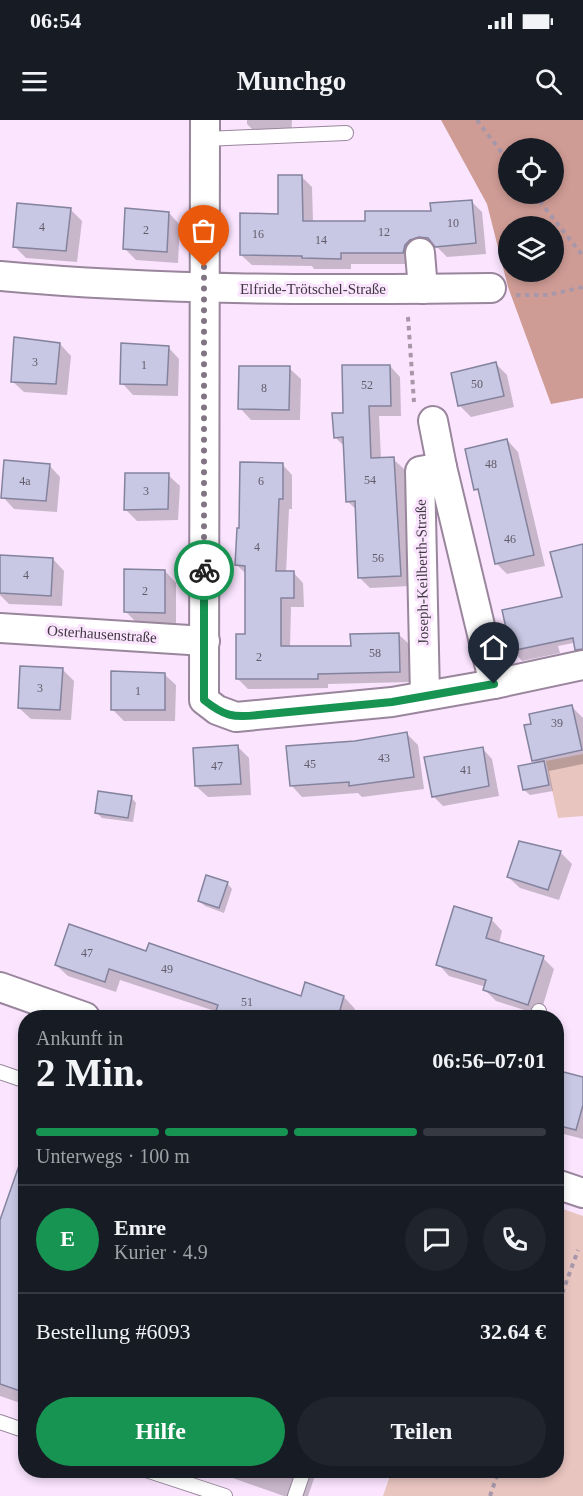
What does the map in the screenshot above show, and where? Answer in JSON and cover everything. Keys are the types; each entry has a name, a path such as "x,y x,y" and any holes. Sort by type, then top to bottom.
{"street":[{"path":"205,130 204,700 217,710 236,717 392,702 583,665"},
{"path":"414,289 420,253"},
{"name":"Elfride-Trötschel-Straße","path":"0,276 75,283 204,288 491,288"},
{"name":"Joseph-Keilberth-Straße","path":"424,417 442,467 494,684"},
{"name":"Joseph-Keilberth-Straße","path":"424,695 420,471 442,467"},
{"name":"Osterhausenstraße","path":"0,628 205,641"},
{"path":"0,987 66,1010"},
{"path":"564,1187 583,1193"}],"lane":[{"path":"205,130 346,133"},
{"path":"0,1072 18,1078"},
{"path":"0,1422 18,1428"},
{"path":"170,1478 225,1496"},
{"path":"295,1496 301,1478"}],"path":[{"path":"477,120 498,148"},
{"path":"542,204 583,256"},
{"path":"491,288 496,296 548,295 583,287"},
{"path":"414,289 424,417"},
{"path":"564,1288 578,1250"},
{"path":"490,1496 496,1478"}],"shaded area":[{"path":"441,120 583,120 583,398 551,404 507,282 564,282 564,216 498,216 498,247 487,204"},
{"path":"583,754 583,816 558,818 546,761"},
{"path":"564,1209 583,1216 583,1496 383,1496 389,1478 564,1478"}],"building":[{"path":"278,175 302,175 303,221 365,221 365,211 431,211 430,203 472,200 476,243 435,247 428,238 419,237 410,240 405,245 403,253 341,253 341,259 240,255 240,213 278,214"},
{"path":"17,203 71,208 66,251 13,247"},
{"path":"125,208 169,212 167,252 123,249"},
{"path":"14,337 60,343 56,384 11,382"},
{"path":"121,343 169,346 167,385 120,384"},
{"path":"496,362 504,396 458,406 451,373"},
{"path":"342,365 390,365 391,406 369,406 371,458 394,457 401,576 358,578 355,501 346,502 343,437 334,438 332,413 343,413"},
{"path":"239,366 290,366 289,410 238,409"},
{"path":"507,439 534,555 495,564 478,489 474,490 465,449"},
{"path":"4,460 50,464 46,501 1,498"},
{"path":"240,462 283,463 283,499 279,499 276,571 294,571 294,598 281,598 281,646 351,646 350,634 399,633 400,672 318,674 318,679 236,679 236,634 245,634 245,566 235,565 237,528 239,528"},
{"path":"125,473 169,473 168,509 124,510"},
{"path":"583,544 583,649 575,650 573,638 511,651 502,610 562,597 550,552"},
{"path":"0,555 53,558 51,596 0,593"},
{"path":"124,569 165,570 165,613 124,612"},
{"path":"20,666 63,668 60,710 18,708"},
{"path":"111,671 165,673 165,710 111,710"},
{"path":"572,705 582,750 532,761 524,725 531,724 529,714"},
{"path":"407,732 414,777 349,786 349,782 290,786 286,746 355,741"},
{"path":"238,745 241,784 195,786 193,748"},
{"path":"483,747 489,786 432,797 424,757"},
{"path":"544,761 549,785 523,790 518,766"},
{"path":"98,791 132,796 128,818 95,813"},
{"path":"519,841 561,851 548,890 507,877"},
{"path":"206,875 228,882 219,908 198,901"},
{"path":"454,906 492,918 486,938 544,956 528,1005 483,990 486,980 436,965"},
{"path":"69,924 146,951 149,943 301,996 305,982 344,996 340,1010 216,1010 218,1005 109,969 105,982 55,965"},
{"path":"564,1072 583,1077 583,1105 576,1130 564,1127"},
{"path":"18,1168 18,1390 0,1384 0,1220"}],"way so far":[{"path":"204,267 204,570"}],"route":[{"path":"204,570 204,700 217,710 236,717 258,715 392,702 494,684"}]}
